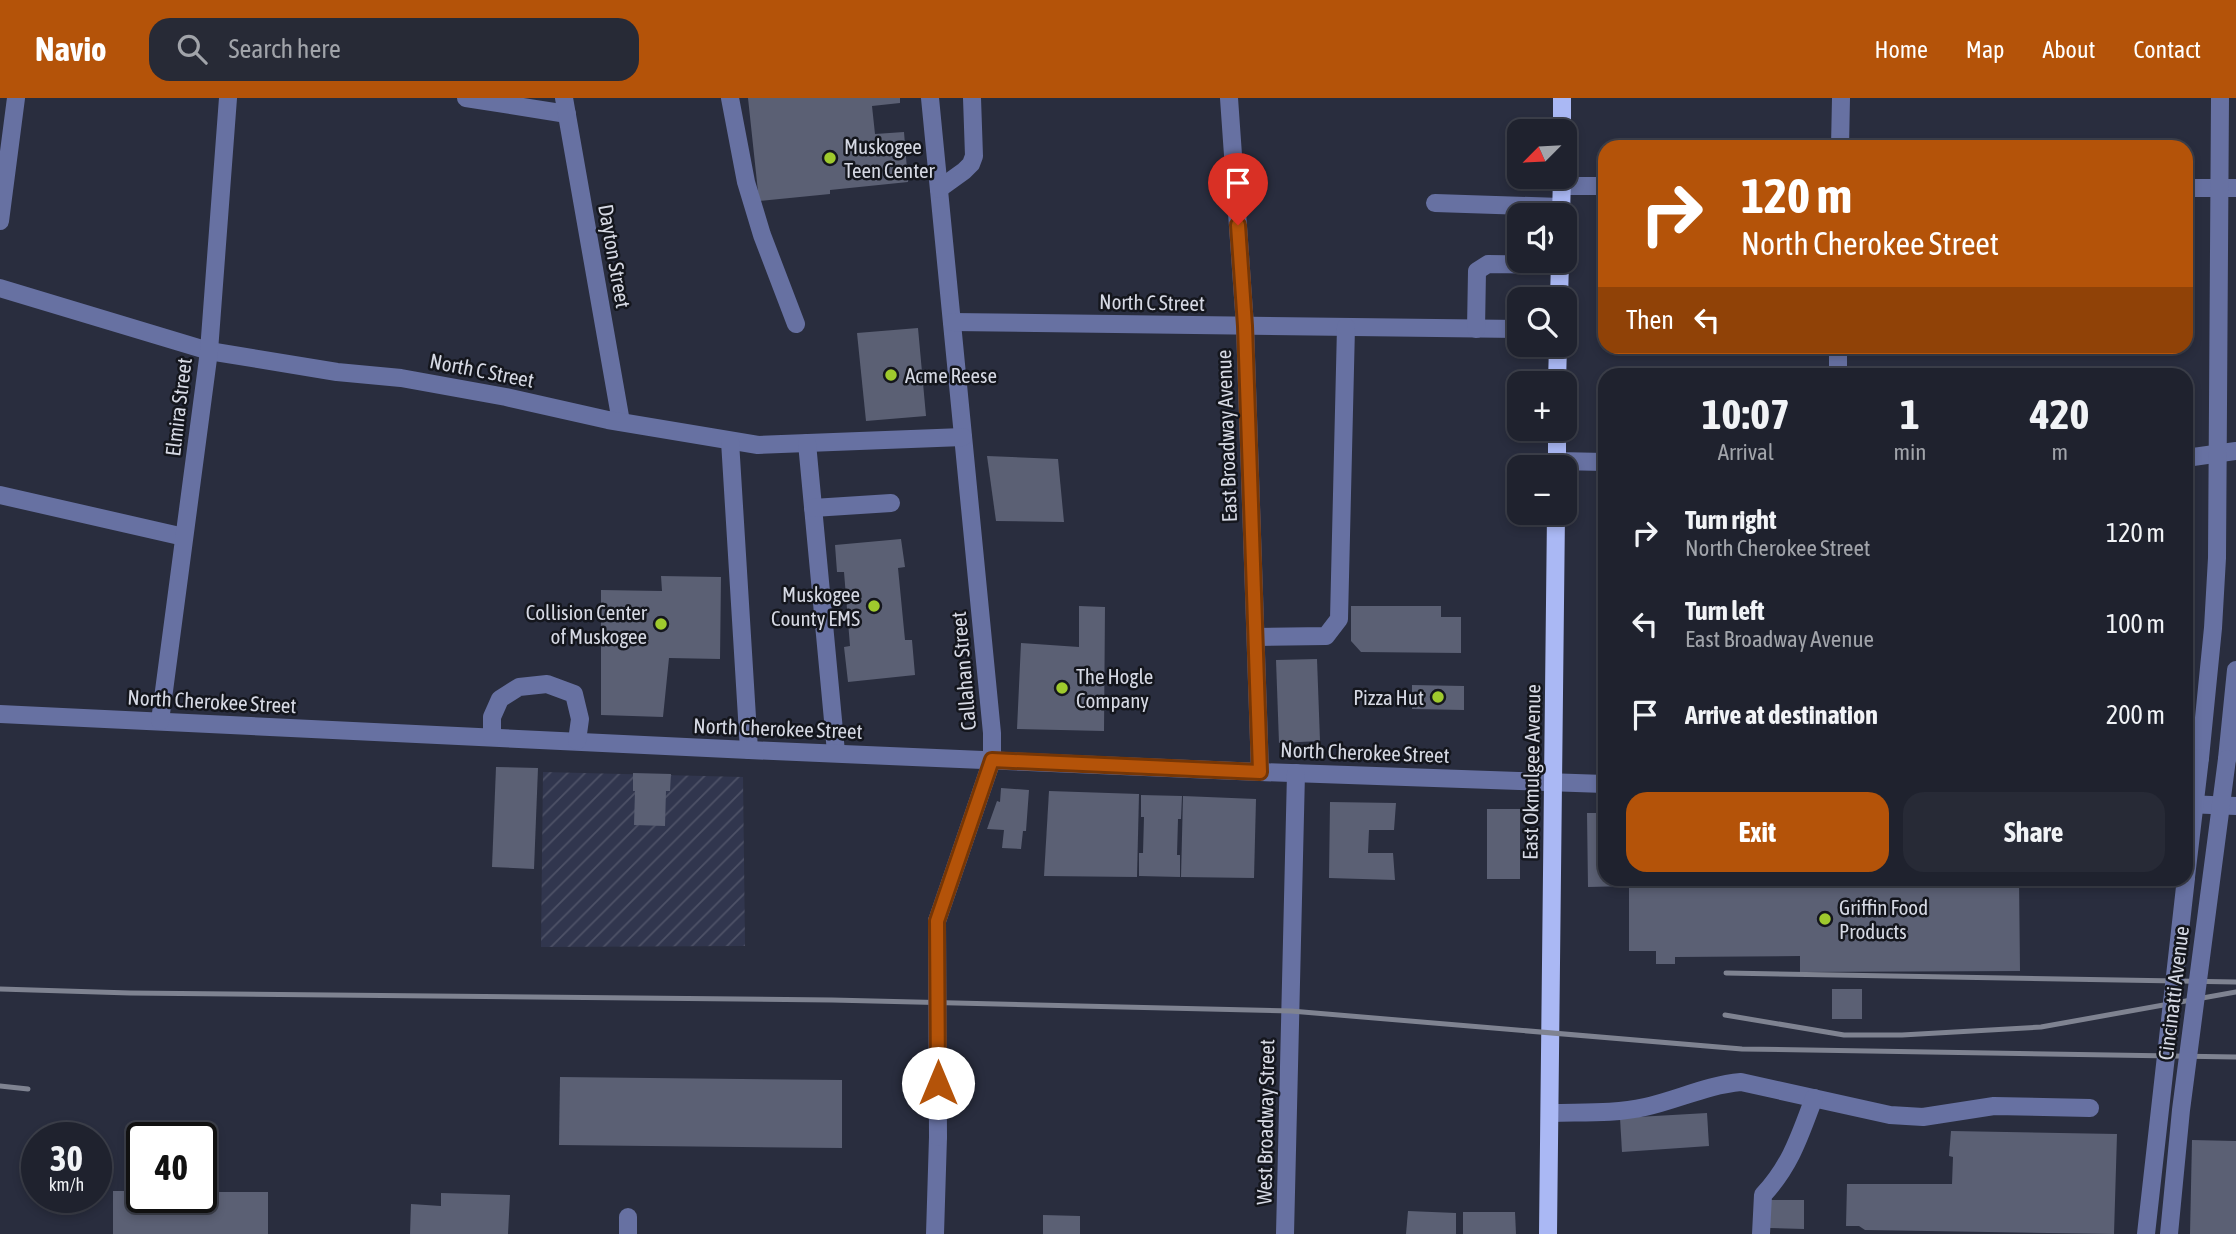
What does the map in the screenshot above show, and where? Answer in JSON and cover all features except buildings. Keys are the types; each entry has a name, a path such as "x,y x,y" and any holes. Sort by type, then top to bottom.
{"main road":[{"path":"1562,98 1562,119"},
{"name":"East Okmulgee Avenue","path":"1548,1234 1556,525"}],"street":[{"path":"0,222 16,98"},
{"name":"Elmira Street","path":"160,721 209,351 228,98"},
{"path":"466,98 566,106"},
{"path":"730,98 746,182 762,235 796,324"},
{"name":"Callahan Street","path":"930,98 992,731 992,760 937,921 938,1137 935,1234"},
{"path":"939,189 971,164 974,156 972,98"},
{"name":"East Broadway Avenue","path":"1229,98 1245,326 1260,772"},
{"path":"1840,140 1841,98"},
{"name":"Cincinatti Avenue","path":"2193,818 2216,582 2217,454 2227,188 2220,98"},
{"name":"Dayton Street","path":"566,106 621,422"},
{"path":"1577,183 1598,185"},
{"path":"2193,188 2227,188"},
{"path":"1435,203 1507,208"},
{"path":"1476,329 1477,271 1488,264 1507,264"},
{"name":"North C Street","path":"0,288 209,351 337,372 401,378 730,441 758,445 963,437"},
{"name":"North C Street","path":"952,322 1507,329"},
{"path":"1256,638 1326,636 1339,619 1346,327"},
{"path":"730,441 749,750"},
{"path":"807,443 836,752"},
{"path":"2193,457 2236,451"},
{"path":"1577,463 1598,462"},
{"path":"0,495 184,537"},
{"path":"813,508 891,503"},
{"name":"Cincinatti Avenue","path":"2169,1234 2182,1097 2227,759 2236,670"},
{"path":"492,737 492,717 500,699 519,687 547,684 574,694 580,719 577,741"},
{"name":"North Cherokee Street","path":"0,714 1260,772 1598,783"},
{"name":"West Broadway Street","path":"1285,1234 1296,773"},
{"path":"2193,804 2236,806"},
{"name":"Cincinatti Avenue","path":"2146,1234 2185,886"},
{"path":"1551,1113 1616,1112 1647,1107 1718,1084 1741,1082 1890,1115 1923,1117 1994,1106 2090,1108"},
{"path":"1761,1234 1763,1195 1793,1156 1814,1098"}],"shaded area":[{"path":"543,772 743,777 745,946 541,947"}],"railway":[{"path":"1726,973 2236,982"},
{"path":"0,989 130,993 832,1000 1291,1011 1742,1049 2236,1057"},
{"path":"1725,1015 1844,1035 1902,1035 2041,1027 2236,992"},
{"path":"0,1086 28,1089"}],"place":[{"name":"Muskogee Teen Center","path":"830,158"},
{"name":"Acme Reese","path":"891,375"},
{"name":"Muskogee County EMS","path":"874,606"},
{"name":"Collision Center of Muskogee","path":"661,624"},
{"name":"The Hogle Company","path":"1062,688"},
{"name":"Pizza Hut","path":"1438,697"},
{"name":"Griffin Food Products","path":"1825,919"}],"route":[{"path":"938,1083 937,921 992,760 1260,772 1245,326 1238,225"}]}
